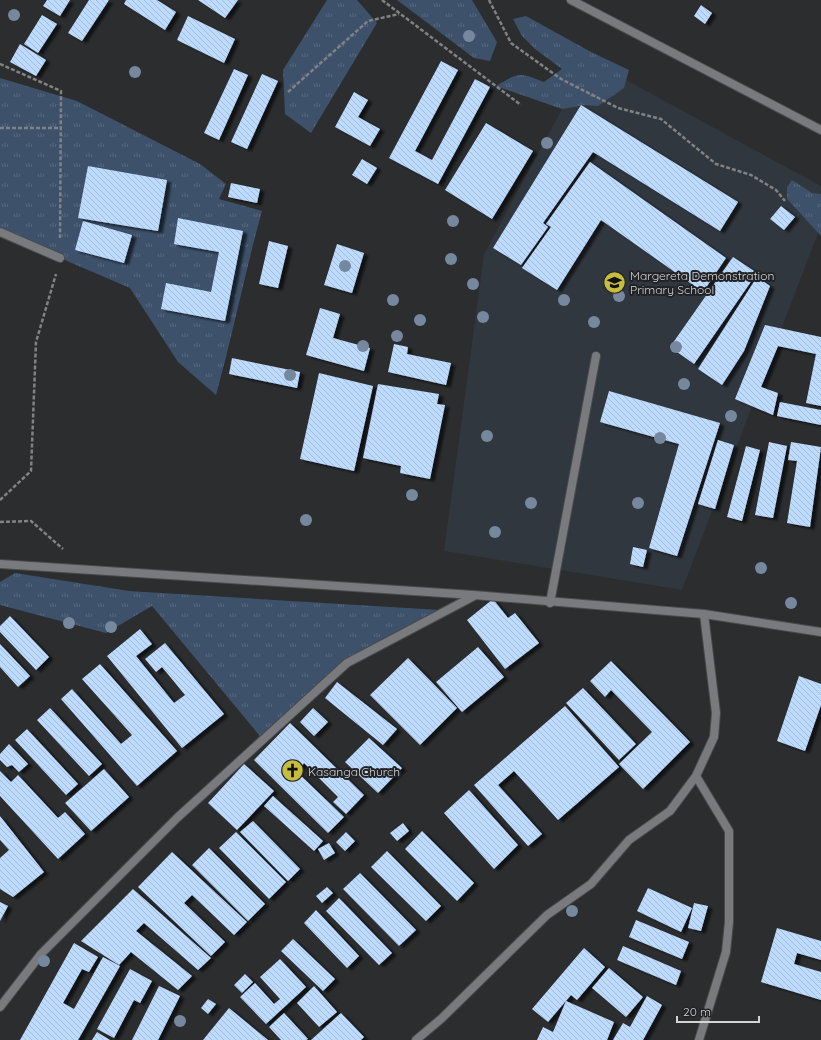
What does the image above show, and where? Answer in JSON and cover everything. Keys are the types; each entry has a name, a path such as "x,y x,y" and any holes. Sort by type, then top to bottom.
{"street":[{"path":"571,0 821,130"},
{"path":"0,232 60,258"},
{"path":"550,603 596,356"},
{"path":"0,564 474,595 550,603 704,614 821,632"},
{"path":"0,569 9,564"},
{"path":"0,1007 41,954 84,910 178,818 347,663 474,595"},
{"path":"416,1040 446,1014 547,915 591,884 629,840 670,811 696,776 714,737 716,713 704,614"},
{"path":"696,776 729,831 729,922 726,952 699,1040"}],"path":[{"path":"382,0 521,105"},
{"path":"489,0 511,43 561,79 618,108 661,119 716,164 751,175 776,190 785,201"},
{"path":"288,92 368,22 400,14"},
{"path":"0,64 61,90 60,258 36,342 31,471 0,500"},
{"path":"0,128 61,128"},
{"path":"0,522 31,521 88,570"}],"shaded area":[{"path":"584,57 821,186 821,225 682,590 444,551 484,254 562,109"}],"green space":[{"path":"327,0 357,0 377,23 311,133 285,114 283,70"},
{"path":"397,0 472,0 497,42 490,61 474,58"},
{"path":"526,16 591,52 629,70 624,88 598,106 585,105 562,109 496,86 519,75 529,76 544,82 562,69 535,49 522,36 513,19"},
{"path":"0,78 77,101 200,164 226,184 219,199 262,211 216,395 178,362 130,288 0,230"},
{"path":"792,180 812,193 821,194 821,236 787,199 787,187"},
{"path":"15,573 129,591 440,610 349,659 264,741 152,606 106,633 0,605 0,582"}],"building":[{"path":"47,0 70,0 60,16 43,6"},
{"path":"89,0 109,0 82,41 68,33"},
{"path":"126,0 157,0 176,12 165,30 124,4"},
{"path":"198,0 238,0 225,18"},
{"path":"701,5 712,13 705,24 694,16"},
{"path":"42,15 57,24 38,53 24,44"},
{"path":"188,16 235,39 224,63 177,40"},
{"path":"20,44 46,60 36,76 10,62"},
{"path":"441,61 458,70 415,151 432,160 475,79 490,87 438,184 389,158"},
{"path":"234,69 248,75 219,140 204,133"},
{"path":"262,74 278,81 247,149 231,142"},
{"path":"354,92 368,100 358,117 380,129 370,146 335,127"},
{"path":"581,105 738,202 720,231 593,152 543,223 548,227 521,265 493,248"},
{"path":"486,123 533,151 492,219 445,190"},
{"path":"362,159 377,168 367,184 352,175"},
{"path":"590,162 726,258 703,292 601,220 557,290 522,268 551,227 546,224"},
{"path":"88,166 167,180 158,231 78,218"},
{"path":"231,183 260,189 257,203 228,197"},
{"path":"781,206 795,217 784,230 770,219"},
{"path":"178,218 243,231 225,321 161,309 166,283 211,292 219,252 174,244"},
{"path":"83,221 132,235 124,263 75,250"},
{"path":"269,241 288,246 278,288 259,284"},
{"path":"337,244 364,253 352,293 324,285"},
{"path":"733,257 757,273 694,364 670,347"},
{"path":"757,277 770,286 744,351 722,385 698,369"},
{"path":"320,308 340,314 333,338 370,348 364,371 306,355"},
{"path":"765,325 821,337 821,406 806,403 816,354 778,346 761,387 778,393 773,415 735,399"},
{"path":"394,344 408,347 407,354 451,363 446,385 388,372"},
{"path":"232,358 300,372 297,388 229,374"},
{"path":"319,373 373,386 354,471 300,459"},
{"path":"378,384 439,394 437,404 445,405 430,479 400,473 401,466 363,458"},
{"path":"609,391 720,423 677,556 649,548 679,444 600,422"},
{"path":"780,402 821,410 821,425 777,416"},
{"path":"718,440 734,445 715,509 698,504"},
{"path":"769,442 787,446 773,518 755,515"},
{"path":"791,442 821,447 810,527 787,523 797,461 788,460"},
{"path":"746,446 760,450 742,521 727,517"},
{"path":"633,547 647,550 643,567 630,564"},
{"path":"493,599 508,618 515,613 539,643 505,669 467,620"},
{"path":"10,616 49,657 36,670 0,632 0,626"},
{"path":"140,629 152,644 136,656 174,703 185,695 162,667 156,672 145,659 165,643 224,714 182,748 107,656"},
{"path":"0,644 30,676 18,687 0,667"},
{"path":"478,647 504,677 462,712 436,682"},
{"path":"408,658 457,708 420,745 370,695"},
{"path":"611,661 690,742 643,789 619,764 652,732 611,690 605,697 590,681"},
{"path":"100,664 177,751 137,786 61,699 72,689 121,744 132,735 82,679"},
{"path":"799,676 821,684 821,705 805,751 777,741"},
{"path":"337,682 397,729 383,745 325,698"},
{"path":"583,688 636,744 619,760 566,703"},
{"path":"565,706 619,767 558,820 514,771 498,785 542,834 528,846 474,785"},
{"path":"50,708 102,764 89,776 37,720"},
{"path":"313,708 328,722 314,736 300,722"},
{"path":"290,723 364,795 346,814 333,802 338,797 304,763 297,772 344,817 328,833 254,760"},
{"path":"27,729 78,784 66,795 15,740"},
{"path":"369,738 402,768 378,793 345,762"},
{"path":"9,744 28,764 19,772 12,765 7,767 0,760 0,754"},
{"path":"244,764 274,791 237,830 208,803"},
{"path":"104,769 129,797 91,831 65,803"},
{"path":"0,771 11,782 18,775 58,818 65,812 85,834 58,859 0,796"},
{"path":"469,790 518,845 494,869 444,813"},
{"path":"273,796 323,841 314,851 264,806"},
{"path":"0,816 44,872 13,897 0,889 0,858 9,850 0,840"},
{"path":"253,821 300,869 288,881 240,832"},
{"path":"403,823 409,831 397,841 390,833"},
{"path":"422,831 474,883 457,901 405,849"},
{"path":"236,832 286,882 269,899 219,848"},
{"path":"346,832 355,841 345,851 336,842"},
{"path":"329,843 335,853 324,860 318,849"},
{"path":"209,848 265,904 248,921 192,865"},
{"path":"387,851 441,906 426,921 371,867"},
{"path":"172,852 247,922 234,935 192,895 184,903 225,942 211,956 138,887"},
{"path":"360,873 416,930 399,946 343,889"},
{"path":"327,887 333,893 322,903 316,896"},
{"path":"648,888 692,908 681,932 637,911"},
{"path":"133,889 211,958 198,970 144,923 136,931 192,976 178,990 131,952 119,965 81,941"},
{"path":"339,898 392,953 379,965 326,911"},
{"path":"0,902 8,906 0,921"},
{"path":"694,903 708,906 701,931 688,928"},
{"path":"316,910 359,956 347,968 304,923"},
{"path":"636,920 689,942 682,959 629,937"},
{"path":"777,928 821,941 821,960 797,953 794,964 821,972 821,1000 761,982"},
{"path":"293,939 335,979 323,991 281,951"},
{"path":"74,943 98,957 89,972 82,969 63,1003 74,1009 103,957 120,966 78,1040 20,1040"},
{"path":"623,946 681,971 676,985 617,960"},
{"path":"584,948 605,967 577,1000 571,995 548,1022 532,1009"},
{"path":"280,959 306,987 266,1024 240,997 255,983 274,1004 280,999 260,977"},
{"path":"609,968 643,997 626,1017 592,988"},
{"path":"130,969 152,981 140,1003 134,1000 114,1038 97,1029"},
{"path":"245,974 253,982 242,993 234,985"},
{"path":"159,986 180,996 158,1040 132,1040"},
{"path":"314,986 337,1012 319,1027 297,1003"},
{"path":"647,996 662,1005 643,1040 613,1040 623,1023 630,1027"},
{"path":"208,999 216,1004 208,1014 201,1008"},
{"path":"566,1001 614,1022 607,1040 537,1040 543,1027 553,1032"},
{"path":"229,1008 268,1040 203,1040"},
{"path":"284,1013 308,1039 281,1040 269,1027"},
{"path":"341,1013 364,1037 361,1040 311,1040"},
{"path":"97,1032 110,1040 92,1040"}],"place":[{"name":"Margereta Demonstration Primary School","path":"615,282"},
{"name":"Kasanga Church","path":"293,771"}]}
